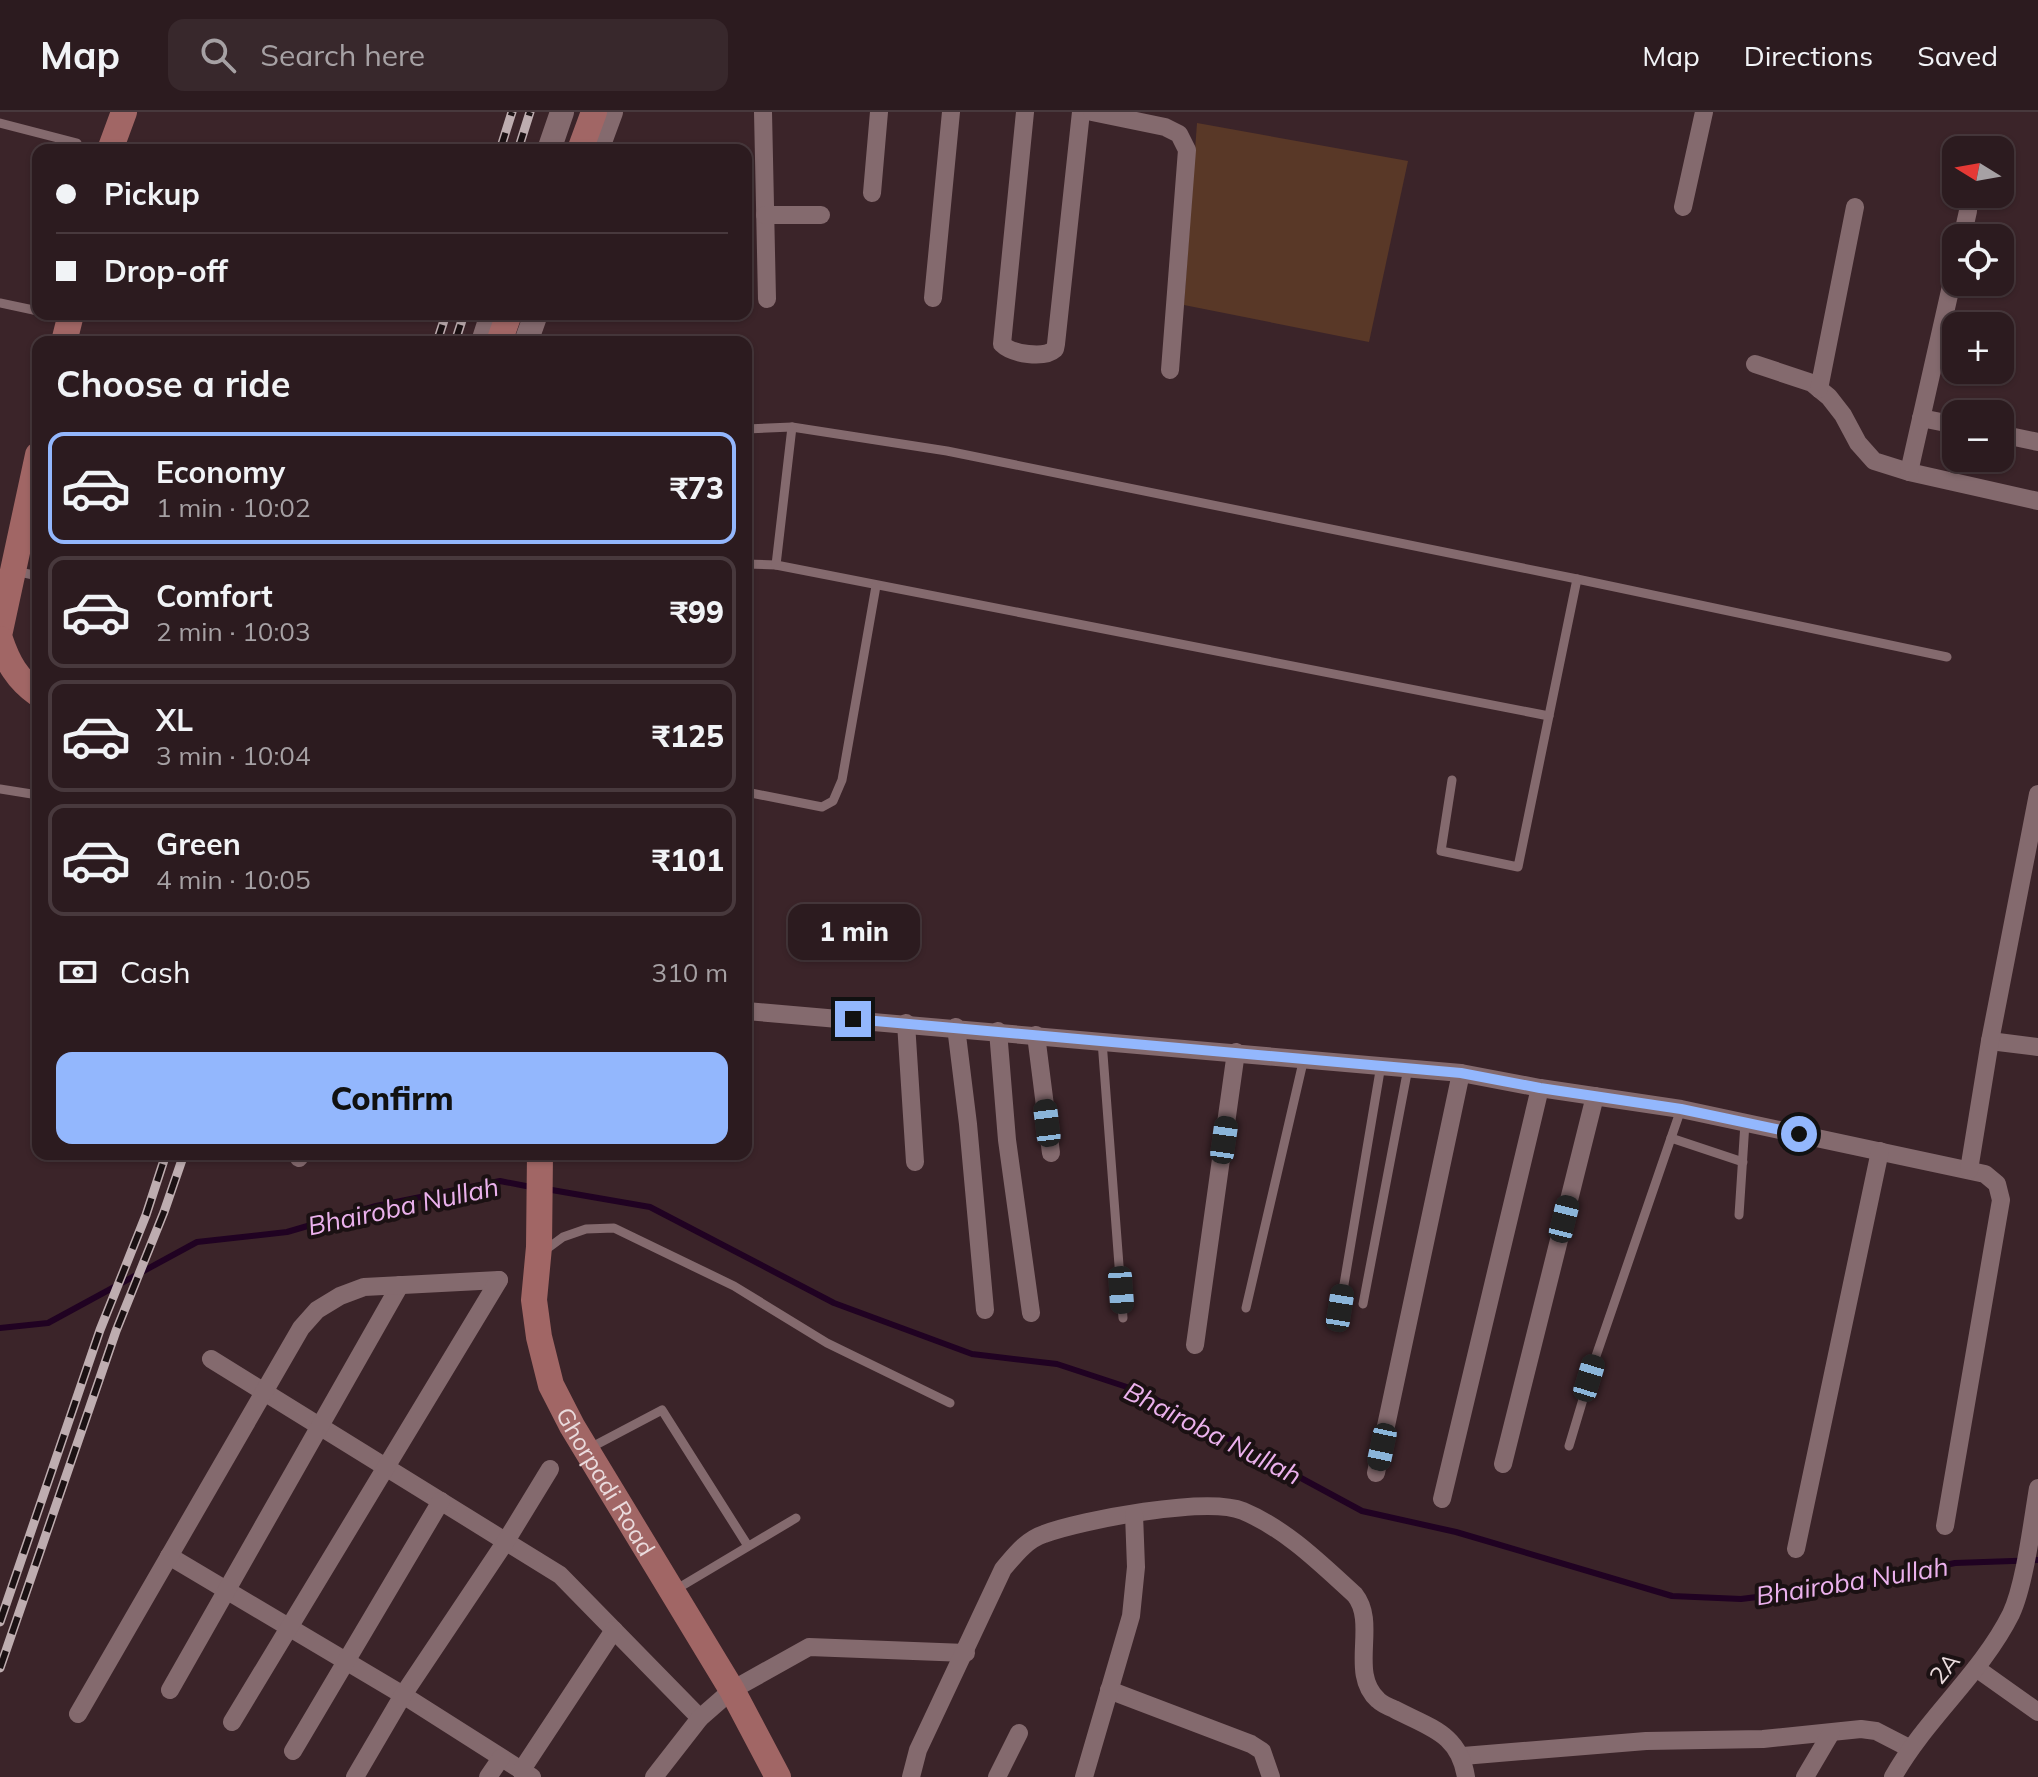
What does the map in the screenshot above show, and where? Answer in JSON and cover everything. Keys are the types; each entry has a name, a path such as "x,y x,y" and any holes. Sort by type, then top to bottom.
{"main road":[{"path":"112,144 124,112"},
{"path":"568,144 580,112"},
{"path":"582,144 594,112"},
{"path":"0,631 32,481"},
{"path":"0,639 7,662 22,683 32,690"},
{"name":"Ghorpadi Road","path":"540,1160 534,1300 551,1385 732,1690 778,1777"}],"street":[{"path":"551,144 562,112"},
{"path":"599,144 611,112"},
{"path":"763,112 767,299"},
{"path":"872,193 879,112"},
{"path":"933,298 951,112"},
{"path":"1025,112 1002,344 1008,350 1047,355 1056,344 1081,112"},
{"path":"1092,112 1124,115 1165,127 1179,134 1187,150 1170,370"},
{"path":"1683,207 1704,112"},
{"path":"1819,389 1855,207"},
{"path":"1965,224 1968,211"},
{"path":"765,215 821,215"},
{"path":"1909,472 1949,296"},
{"path":"1755,364 1812,383 1843,415 1858,443 1874,461 2038,501"},
{"path":"1921,418 1942,422"},
{"path":"2014,437 2038,442"},
{"path":"1969,1170 1990,1041 2038,794"},
{"path":"752,1011 1461,1073 1681,1109 1985,1174 1997,1184 2001,1200 1945,1526"},
{"path":"906,1023 915,1162"},
{"path":"956,1027 985,1310"},
{"path":"998,1031 1007,1140 1031,1313"},
{"path":"1036,1035 1051,1153"},
{"path":"1990,1041 2038,1047"},
{"path":"1195,1345 1236,1052"},
{"path":"1376,1473 1461,1073"},
{"path":"1442,1499 1540,1088"},
{"path":"1503,1464 1595,1096"},
{"path":"1796,1549 1880,1151"},
{"path":"78,1714 301,1328 317,1310 340,1296 364,1287 499,1280 232,1722"},
{"path":"170,1690 400,1285"},
{"path":"211,1359 560,1575 700,1718"},
{"path":"355,1777 403,1695 550,1469"},
{"name":"2A","path":"1893,1777 1909,1748 1976,1668 2010,1615 2032,1537 2038,1488"},
{"path":"293,1751 441,1501"},
{"path":"911,1777 918,1750 1003,1569 1020,1548 1042,1534 1134,1514 1206,1505 1239,1509 1275,1527 1333,1575 1363,1605 1363,1661 1367,1683 1377,1700 1446,1737 1463,1756 1466,1777"},
{"path":"1084,1777 1131,1616 1136,1567 1134,1514"},
{"path":"169,1556 403,1695 526,1774 614,1630"},
{"path":"654,1777 700,1718 732,1690 809,1647 966,1653"},
{"path":"1976,1668 2038,1712"},
{"path":"1109,1690 1251,1744 1262,1751 1267,1775"},
{"path":"1463,1756 1646,1741 1739,1740 1861,1729 1876,1731 1909,1748"},
{"path":"997,1777 1019,1733"},
{"path":"1805,1777 1831,1733"},
{"path":"488,1777 501,1758"}],"lane":[{"path":"0,123 77,143"},
{"path":"0,303 32,310"},
{"path":"752,429 792,427 947,451 1947,657"},
{"path":"776,565 792,427"},
{"path":"752,564 776,565 1549,716"},
{"path":"11,570 32,575"},
{"path":"1452,780 1441,851 1518,867 1577,579"},
{"path":"752,793 822,807 833,801 842,780 876,586"},
{"path":"0,789 32,794"},
{"path":"1102,1041 1123,1318"},
{"path":"1246,1308 1304,1057"},
{"path":"1340,1308 1381,1065"},
{"path":"1363,1304 1408,1068"},
{"path":"1569,1446 1596,1356 1681,1109"},
{"path":"1739,1215 1745,1123"},
{"path":"1671,1138 1743,1162"},
{"path":"538,1251 586,1229 614,1228 734,1286 827,1343 950,1403"},
{"path":"587,1450 662,1410 748,1546"},
{"path":"673,1592 796,1518"}],"shaded area":[{"path":"1197,123 1408,161 1369,342 1184,305"}],"waterway":[{"name":"Bhairoba Nullah","path":"0,1328 48,1323 197,1242 287,1232 376,1206 500,1181 531,1187"},
{"name":"Bhairoba Nullah","path":"546,1189 650,1207 834,1303 972,1354 1057,1364 1142,1392 1362,1511 1456,1532 1672,1596 1741,1599 1853,1585 1955,1563 2038,1560"}],"railway":[{"path":"502,144 512,112"},
{"path":"520,144 530,112"},
{"path":"439,336 444,320"},
{"path":"457,336 462,320"},
{"path":"0,1622 100,1330 146,1215 164,1160"},
{"path":"0,1668 116,1331 182,1160"}],"route":[{"path":"853,1019 1461,1073 1681,1109 1799,1134"}]}
